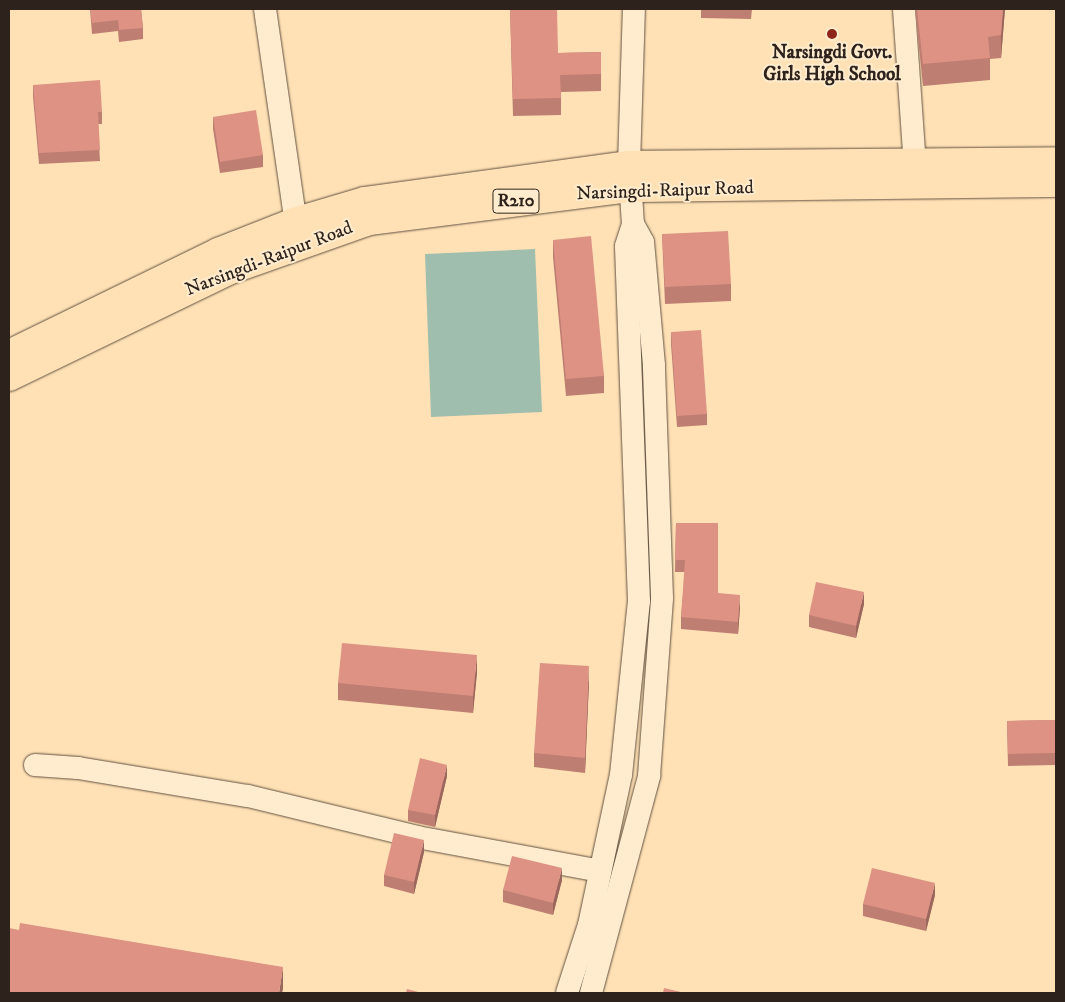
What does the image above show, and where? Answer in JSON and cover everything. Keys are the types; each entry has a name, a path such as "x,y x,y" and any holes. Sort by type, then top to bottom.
{"main road":[{"name":"Narsingdi-Raipur Road","path":"9,377 297,233 365,202 630,177 914,165 1056,162"},
{"name":"Narsingdi-Raipur Road","path":"630,177 1056,183"},
{"name":"Narsingdi-Raipur Road","path":"9,354 119,297 297,233"}],"street":[{"path":"265,9 297,233"},
{"path":"591,993 649,776 662,598 654,365 643,242 634,224 630,177 634,9"},
{"path":"904,9 914,165"},
{"path":"566,993 600,871 621,774 639,601 626,246 634,224"},
{"path":"36,765 78,768 248,796 416,837 600,871"}],"shaded area":[{"path":"535,249 542,412 431,417 425,254"}],"building":[{"path":"90,9 141,9 143,28 119,30 118,20 92,23"},
{"path":"510,9 557,9 558,53 601,52 601,74 560,75 561,98 513,99"},
{"path":"917,9 1003,9 1001,35 988,37 990,58 923,64"},
{"path":"100,80 102,112 98,112 100,150 39,153 33,85"},
{"path":"256,110 263,155 220,162 213,117"},
{"path":"728,231 731,284 665,287 662,234"},
{"path":"591,236 604,376 566,379 553,240"},
{"path":"701,330 707,414 677,416 671,332"},
{"path":"676,523 718,523 718,593 740,595 738,622 681,617 685,560 675,560"},
{"path":"816,582 864,592 856,626 809,615"},
{"path":"342,643 477,655 473,696 338,683"},
{"path":"540,663 589,666 585,758 534,753"},
{"path":"1056,720 1056,753 1008,754 1007,721"},
{"path":"420,758 447,765 435,815 408,810"},
{"path":"394,833 424,840 414,882 384,875"},
{"path":"512,856 562,868 553,903 503,890"},
{"path":"872,868 935,883 926,919 863,904"},
{"path":"20,923 283,967 279,993 9,993 9,928 19,930"},
{"path":"664,988 685,993 663,993"},
{"path":"407,989 422,993 406,993"}],"place":[{"name":"Narsingdi Govt. Girls High School","path":"832,34"}]}
